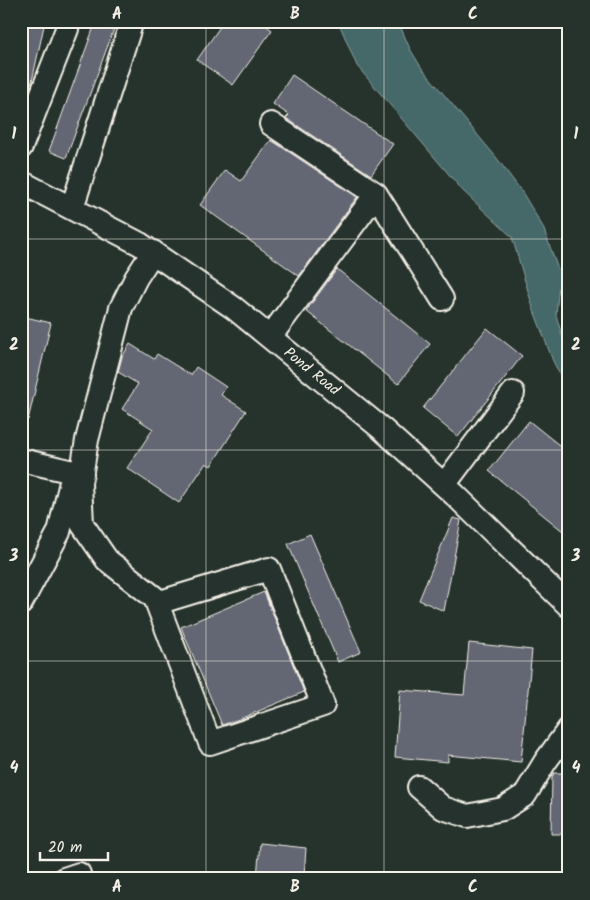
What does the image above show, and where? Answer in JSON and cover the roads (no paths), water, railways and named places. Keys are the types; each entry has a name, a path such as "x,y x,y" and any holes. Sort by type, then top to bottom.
{"street":[{"path":"72,208 132,21"},
{"path":"21,148 67,29"},
{"path":"270,124 376,194 442,299"},
{"name":"Pond Road","path":"21,182 140,244 234,308 382,429 444,485 569,606"},
{"path":"270,337 376,194"},
{"path":"21,603 59,532 78,473 121,308 136,278 153,252"},
{"path":"444,485 513,393"},
{"path":"21,460 78,473"},
{"path":"78,473 82,524 107,560 155,598 210,743 322,705 269,569 157,603"},
{"path":"419,787 443,808 467,816 502,809 525,795 545,762 569,729"}],"water":[{"path":"338,21 398,21 410,49 421,67 496,157 522,192 543,227 560,275 556,315 569,358 569,393 553,361 533,308 512,237 463,191 357,66"}]}
